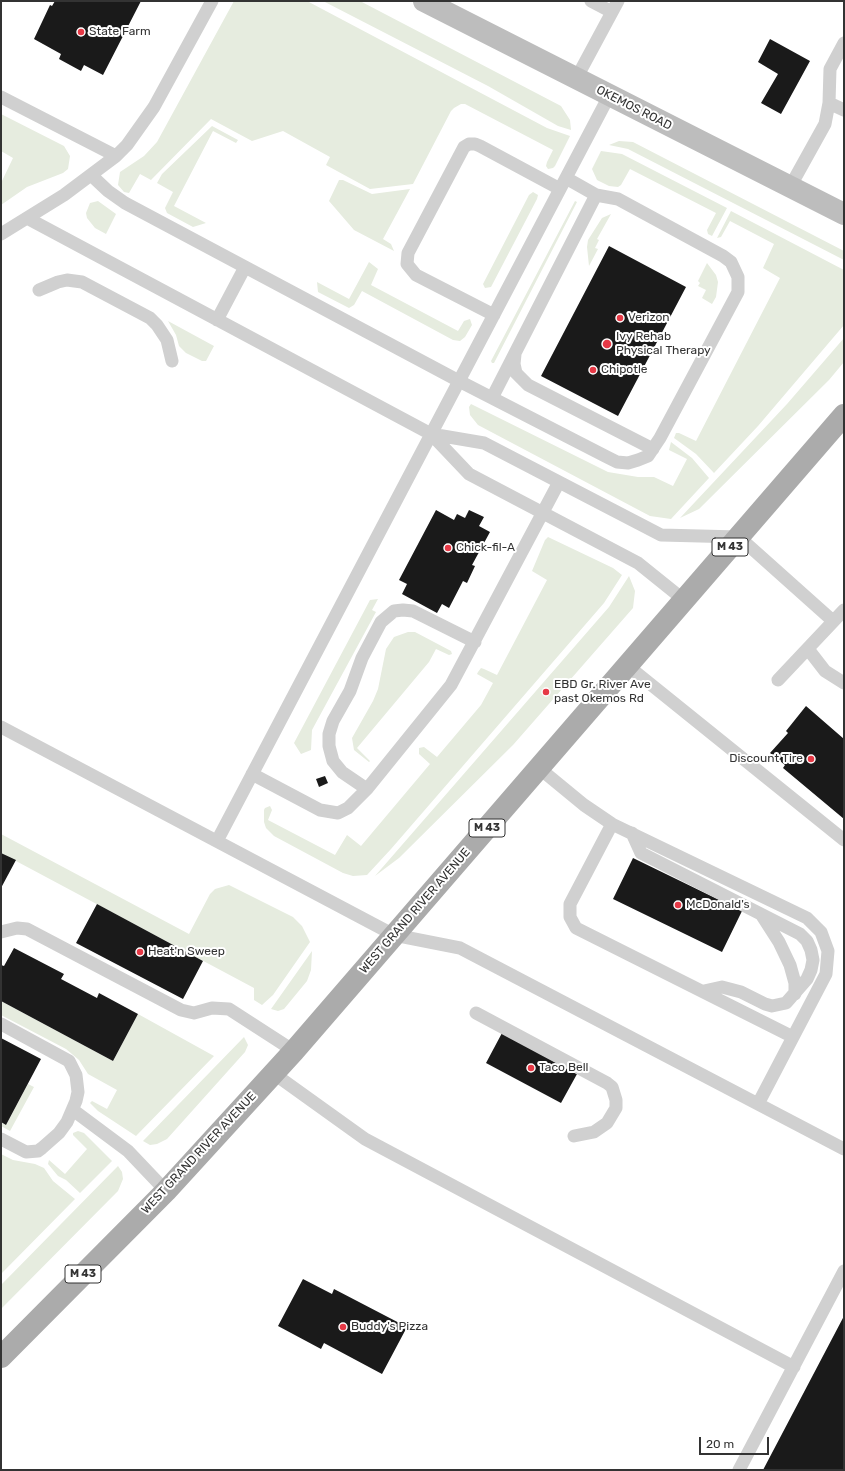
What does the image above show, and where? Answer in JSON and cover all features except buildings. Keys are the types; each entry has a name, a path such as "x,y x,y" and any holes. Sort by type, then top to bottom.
{"main road":[{"name":"OKEMOS ROAD","path":"424,1 450,7 576,79 844,214"},
{"name":"WEST GRAND RIVER AVENUE","path":"1,1357 166,1191 294,1051 684,600 841,424"}],"lane":[{"path":"1,234 91,175 116,156 127,145 146,120 212,1"},
{"path":"576,79 615,6 591,1"},
{"path":"790,187 825,124 829,103 830,69 844,43"},
{"path":"217,841 609,96"},
{"path":"1,97 116,156"},
{"path":"829,103 844,110"},
{"path":"91,175 108,191 125,203 459,381 617,462 628,463 638,460 648,456 653,449 738,292 738,277 731,262 723,256 618,199 596,195 563,184 480,146 469,144 464,147 408,253 407,264 416,275 494,315"},
{"path":"492,398 596,195"},
{"path":"27,218 431,434 484,443 661,535 739,537 833,621"},
{"path":"217,320 245,267"},
{"path":"39,290 58,282 74,280 150,318 157,325 167,340 172,361"},
{"path":"515,354 514,364 516,373 528,385 653,449"},
{"path":"431,434 469,474 638,563 684,600"},
{"path":"252,774 320,810 338,813 348,808 367,789 444,696 475,642 559,482"},
{"path":"778,680 844,610"},
{"path":"367,789 342,772 333,761 328,741 332,721 350,691 362,658 381,622 394,611 413,611 475,642"},
{"path":"808,649 825,671 844,683"},
{"path":"628,666 844,840"},
{"path":"2,728 394,935 460,948 844,1149"},
{"path":"539,768 584,805 612,824 807,918 821,932 828,952 826,974 758,1104"},
{"path":"612,824 570,904 570,917 572,923 581,932 704,991 793,1037"},
{"path":"632,834 641,854 800,934 807,941 811,950 813,960 811,970 795,994 786,1003 772,1006 764,1004 732,989 722,987 704,991"},
{"path":"760,913 779,942 790,965 794,978 795,994"},
{"path":"1,932 16,928 27,929 181,1010 194,1013 212,1008 229,1010 294,1051"},
{"path":"476,1013 612,1087 616,1100 616,1108 607,1123 594,1132 574,1136"},
{"path":"1,1024 69,1061 76,1075 78,1092 73,1110 59,1133 38,1151 26,1152 1,1140"},
{"path":"273,1073 365,1139 794,1366"},
{"path":"73,1110 128,1151 166,1191"},
{"path":"739,1470 844,1271"}],"shaded area":[{"path":"234,1 307,1 547,128 570,136 555,166 548,169 546,166 547,162 553,150 465,104 461,104 451,111 413,184 370,189 326,165 330,157 283,131 252,141 211,119 151,180 140,174 129,193 124,192 118,185 120,172 144,156 157,142"},
{"path":"323,1 360,1 561,106 570,120 571,130 558,126 488,86"},
{"path":"1,114 64,146 70,156 68,169 63,173 27,187 1,205 1,183 13,158 1,151"},
{"path":"212,126 238,140 236,143 213,131 174,206 206,223 193,227 167,213 165,208 173,192 157,183 162,174"},
{"path":"619,141 633,142 844,251 844,260 628,149 609,145"},
{"path":"601,151 622,154 727,208 712,236 708,234 707,230 716,213 630,169 621,185 618,187 609,186 597,180 592,169"},
{"path":"339,180 343,180 372,194 410,189 383,239 391,244 394,251 354,230 329,201"},
{"path":"533,192 538,195 537,199 491,287 485,288 483,284 529,195"},
{"path":"98,201 116,214 106,234 95,228 87,218 86,213 90,203"},
{"path":"575,201 577,202 494,363 492,363 491,361"},
{"path":"731,211 844,270 844,325 758,426 714,473 696,454 674,438 676,433 679,433 696,441 780,278 763,268 774,244 730,221 721,237 717,238"},
{"path":"611,214 597,239 599,240 595,248 598,249 589,266 587,247 588,240 602,218"},
{"path":"369,262 378,269 371,285 458,331 464,321 470,319 472,325 465,337 460,341 453,340 362,291 354,305 349,308 318,292 317,282 349,299"},
{"path":"707,263 716,275 718,282 716,297 712,304 702,298 706,290 698,286 700,283 698,281"},
{"path":"168,321 214,346 206,361 202,361 186,353 179,346 176,335"},
{"path":"844,338 844,362 829,380 699,509 680,518 787,404"},
{"path":"471,404 608,472 638,477 654,477 673,486 687,459 669,450 671,442 692,458 709,478 671,519 650,516 478,425 470,415 469,407"},
{"path":"548,537 613,568 622,575 604,603 391,849 367,875 353,876 343,873 274,836 266,828 264,822 264,810 270,806 272,810 268,820 335,855 347,835 361,846 430,764 419,754 419,748 424,747 437,757 481,705 493,683 477,674 481,668 497,675 547,580 532,571 545,540"},
{"path":"629,576 635,591 633,608 513,745 399,858 375,876 609,607"},
{"path":"378,599 372,610 376,612 312,730 311,750 301,754 294,743 370,600"},
{"path":"408,632 415,632 451,651 452,654 449,655 436,649 429,662 357,748 370,761 369,762 354,750 352,738 373,701 378,689 386,649 394,637"},
{"path":"1,834 189,934 210,894 215,889 229,885 293,917 302,926 310,942 273,995 262,1005 254,1000 254,988 1,853"},
{"path":"312,951 311,970 307,981 284,1009 278,1011 271,1009"},
{"path":"1,1001 113,1061 138,1014 214,1056 136,1136 98,1111 90,1103 92,1101 107,1109 117,1090 88,1074 79,1060 66,1049 1,1015"},
{"path":"244,1037 248,1045 245,1052 167,1139 157,1144 150,1145 143,1141"},
{"path":"28,1084 34,1087 10,1131 1,1126 1,1122 6,1125"},
{"path":"78,1131 84,1133 112,1161 80,1193 66,1180 58,1176 48,1164 49,1160 65,1174 87,1149 73,1135 73,1133"},
{"path":"1,1154 13,1160 35,1164 44,1168 53,1181 75,1199 1,1274"},
{"path":"118,1166 122,1172 123,1179 118,1191 1,1309 1,1285"}],"place":[{"name":"State Farm","path":"81,32"},
{"name":"Verizon","path":"620,318"},
{"name":"Ivy Rehab Physical Therapy","path":"607,344"},
{"name":"Chipotle","path":"593,370"},
{"name":"Chick-fil-A","path":"448,548"},
{"name":"EBD Gr. River Ave past Okemos Rd","path":"546,692"},
{"name":"Discount Tire","path":"811,759"},
{"name":"McDonald's","path":"678,905"},
{"name":"Heat'n Sweep","path":"140,952"},
{"name":"Taco Bell","path":"531,1068"},
{"name":"Buddy's Pizza","path":"343,1327"}]}
